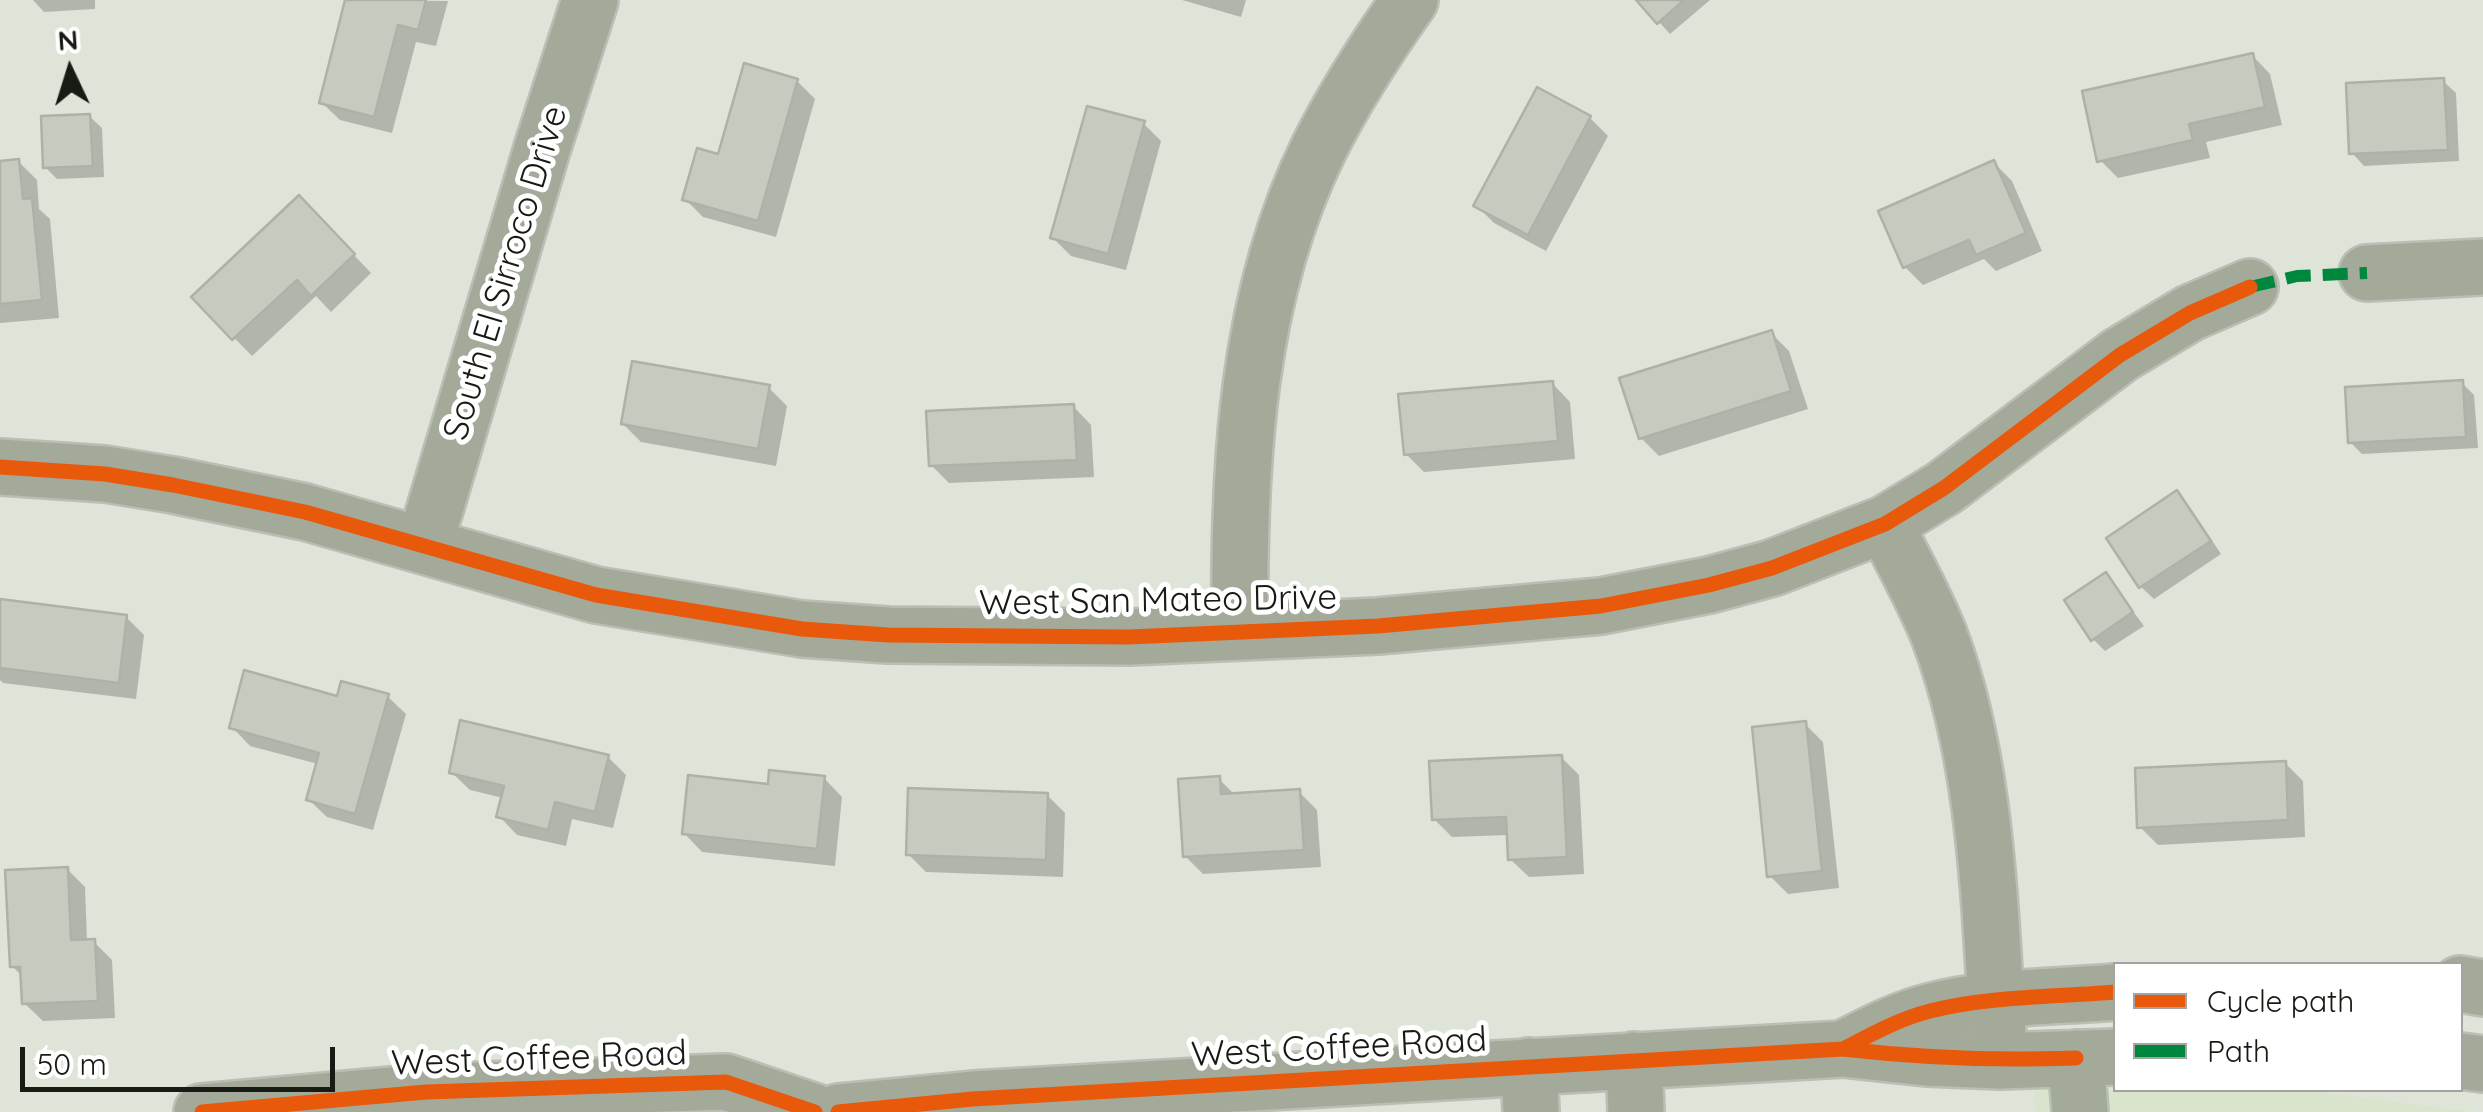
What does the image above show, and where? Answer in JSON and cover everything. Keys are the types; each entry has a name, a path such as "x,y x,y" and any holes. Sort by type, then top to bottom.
{"street":[{"name":"South El Sirroco Drive","path":"424,546 590,0"},
{"path":"1240,631 1243,462 1264,307 1277,257 1318,150 1367,60 1410,0"},
{"path":"2366,273 2483,267"},
{"name":"West San Mateo Drive","path":"0,467 105,474 173,485 304,512 596,596 802,629 888,635 1129,637 1378,626 1601,606 1709,586 1772,568 1885,524 1944,488 2120,354 2190,313 2250,287"},
{"path":"1885,524 1938,634 1964,719 1979,790 2000,1060"},
{"name":"West Coffee Road","path":"838,1112 1635,1086 1844,1049 1913,1016 1995,1002 2113,992"},
{"name":"West Coffee Road","path":"1844,1049 1926,1058 2096,1058"},
{"path":"2080,1112 2096,1058"},
{"name":"West Coffee Road","path":"202,1112 426,1092 612,1098 726,1082 816,1112"}],"shaded area":[{"path":"2034,1090 2319,1092 2472,1112 2036,1112"}],"building":[{"path":"345,0 426,0 418,30 398,25 374,117 319,103"},
{"path":"1636,0 1684,0 1657,24"},
{"path":"2253,53 2265,107 2189,124 2193,140 2097,162 2082,91"},
{"path":"744,63 798,79 758,221 682,200 697,148 718,154"},
{"path":"2444,78 2448,150 2349,154 2346,83"},
{"path":"1537,87 1591,116 1528,235 1473,206"},
{"path":"1087,106 1145,121 1108,254 1050,238"},
{"path":"90,114 93,166 43,168 41,116"},
{"path":"19,159 23,199 32,198 42,300 0,304 0,161"},
{"path":"1994,160 2026,233 1976,255 1969,240 1903,268 1878,211"},
{"path":"299,195 355,254 311,296 297,280 232,340 191,297"},
{"path":"1772,330 1791,391 1639,439 1619,378"},
{"path":"632,361 770,385 758,449 621,424"},
{"path":"2463,380 2466,437 2348,443 2345,387"},
{"path":"1553,381 1558,441 1404,455 1398,394"},
{"path":"1074,404 1077,460 929,466 926,411"},
{"path":"2177,490 2211,541 2139,588 2106,538"},
{"path":"2106,572 2133,612 2091,641 2064,600"},
{"path":"0,599 127,615 119,683 0,668"},
{"path":"244,670 337,696 341,681 389,694 355,814 306,800 319,753 229,728"},
{"path":"460,720 609,755 595,812 555,802 548,830 496,817 504,786 449,773"},
{"path":"1806,721 1822,871 1767,877 1752,727"},
{"path":"1562,755 1567,857 1508,860 1506,817 1432,820 1429,761"},
{"path":"2286,761 2288,820 2137,828 2135,768"},
{"path":"769,770 825,776 817,849 682,834 688,775 768,784"},
{"path":"1220,776 1221,794 1300,789 1304,850 1183,857 1178,779"},
{"path":"908,788 1048,793 1046,860 906,855"},
{"path":"68,867 71,940 95,939 98,1001 22,1004 20,967 10,967 5,870"}],"marked path":[{"path":"2250,287 2297,276 2367,273"}],"cycle path":[{"path":"0,467 105,474 173,485 305,512 596,595 802,629 888,635 1129,637 1378,626 1601,606 1772,568 1885,524 1944,488 2120,355 2190,313 2250,287"},
{"path":"1845,1048 1907,1018 1952,1006 2113,992"},
{"path":"838,1112 973,1099 1843,1049 1960,1058 2076,1058"},
{"path":"202,1112 426,1092 726,1082 815,1112"}]}
